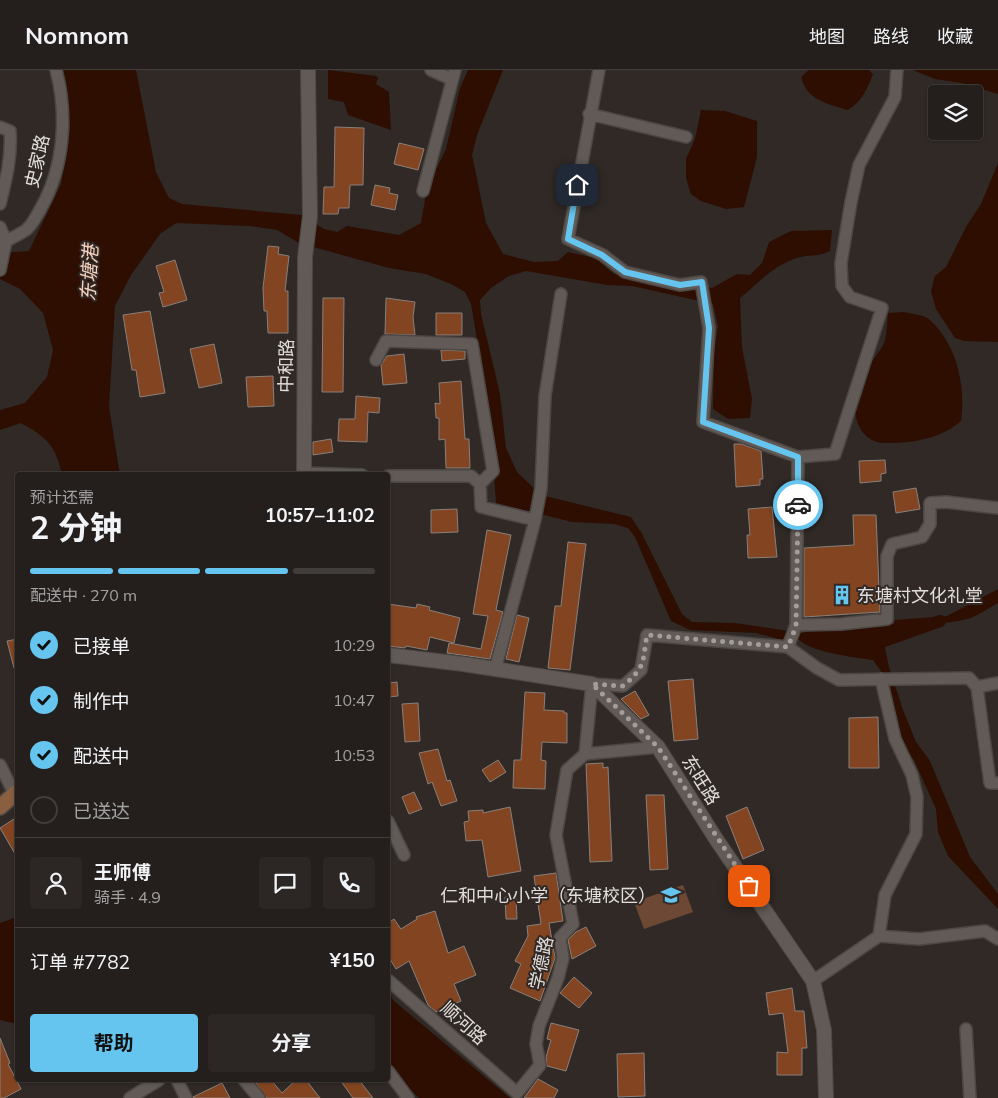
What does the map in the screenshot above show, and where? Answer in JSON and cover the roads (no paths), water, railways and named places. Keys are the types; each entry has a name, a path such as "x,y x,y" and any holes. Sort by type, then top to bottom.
{"main road":[{"path":"0,807 15,793"}],"street":[{"name":"史家路","path":"6,241 26,230 35,220 52,189 62,140 60,84 56,70"},
{"name":"中和路","path":"304,472 305,257 310,216 308,70"},
{"path":"423,190 453,75 431,70"},
{"path":"599,70 568,239 602,255 625,272 680,285 702,282 709,328 703,422 798,457 835,454 882,308 850,297 842,286 841,263 859,165 896,97 897,70"},
{"path":"590,114 686,137"},
{"name":"史家路","path":"0,127 10,131 11,140 10,156 0,204"},
{"path":"0,227 6,241 0,270"},
{"path":"495,670 535,520 541,488 545,396 561,294"},
{"path":"376,360 386,341 472,344 493,471 480,484"},
{"path":"798,457 792,636 817,668 839,680 969,678 977,687 990,783 998,783"},
{"path":"390,476 471,476 480,484 481,507 535,520"},
{"path":"390,656 592,684 623,686 641,670 647,635 792,636 841,624 887,619 887,556 892,544 922,537 930,524 930,503 946,502 998,508"},
{"path":"879,936 885,895 916,834 917,797 912,775 895,740 881,679"},
{"path":"977,687 998,683"},
{"path":"592,684 585,754 658,747"},
{"name":"东旺路","path":"592,684 658,747 716,839 813,981 824,1030 826,1098"},
{"name":"学德路","path":"517,1093 540,1065 536,1044 538,1026 558,978 563,958 560,938 573,924 556,835 567,770 585,754"},
{"path":"0,765 15,790"},
{"path":"390,825 404,855"},
{"path":"813,981 879,936 919,939 986,931 998,939"},
{"name":"顺河路","path":"390,982 517,1093"},
{"path":"966,1029 970,1098"},
{"path":"390,1074 408,1098"},
{"path":"130,1098 155,1082"},
{"path":"178,1082 186,1098"},
{"path":"246,1082 259,1098"}],"water":[{"name":"东塘港","path":"61,70 136,70 156,172 169,198 182,204 301,215 324,229 337,232 347,226 399,235 421,223 427,188 446,149 460,88 468,70 503,70 477,135 472,155 486,223 503,254 534,262 558,261 568,252 595,258 614,274 712,288 737,274 750,275 762,263 769,242 791,231 832,230 830,251 797,258 781,265 740,298 742,347 752,399 750,418 728,419 713,409 714,352 718,326 713,304 632,286 607,285 526,271 509,276 491,288 480,300 481,314 500,394 506,448 517,472 541,495 631,517 641,532 682,614 692,622 735,623 802,633 813,630 846,630 894,624 895,620 947,616 998,589 998,603 975,616 899,632 884,643 889,667 916,742 930,761 970,857 998,894 998,909 948,856 938,832 936,809 914,760 902,743 885,677 873,660 824,651 799,640 782,640 756,633 690,630 671,621 635,537 628,528 614,524 572,522 496,503 490,416 471,304 465,292 451,284 426,274 389,268 299,243 277,230 250,226 176,223 160,234 131,275 115,306 109,407 120,472 61,472 53,449 37,433 21,423 0,430 0,410 25,403 47,377 53,350 43,313 20,289 0,279 0,253 29,251 61,184 70,127"},
{"path":"328,70 376,76 378,78 376,84 389,92 391,130 348,115 344,102 328,99"},
{"path":"809,70 869,70 873,74 860,99 847,110 818,99 808,91 801,77"},
{"path":"913,70 998,70 998,94 983,89 983,85 969,85 935,79"},
{"path":"701,110 725,111 757,121 757,157 744,207 726,209 701,201 691,194 686,178 686,159 695,139"},
{"path":"998,163 998,342 964,341 955,338 936,309 931,291 935,276 946,267 966,227 981,204"},
{"path":"904,312 928,318 947,341 958,367 961,380 961,421 946,431 930,438 880,443 865,435 860,428 855,410 856,391 865,371 883,345 886,337 888,313"},
{"path":"15,918 15,1024 0,1020 0,923"},
{"path":"390,995 394,1001 510,1098 419,1098 390,1071"}],"waterway":[{"path":"870,646 940,621"}],"place":[{"name":"东塘村文化礼堂","path":"842,595"},
{"name":"仁和中心小学（东塘校区）","path":"671,895"}]}
